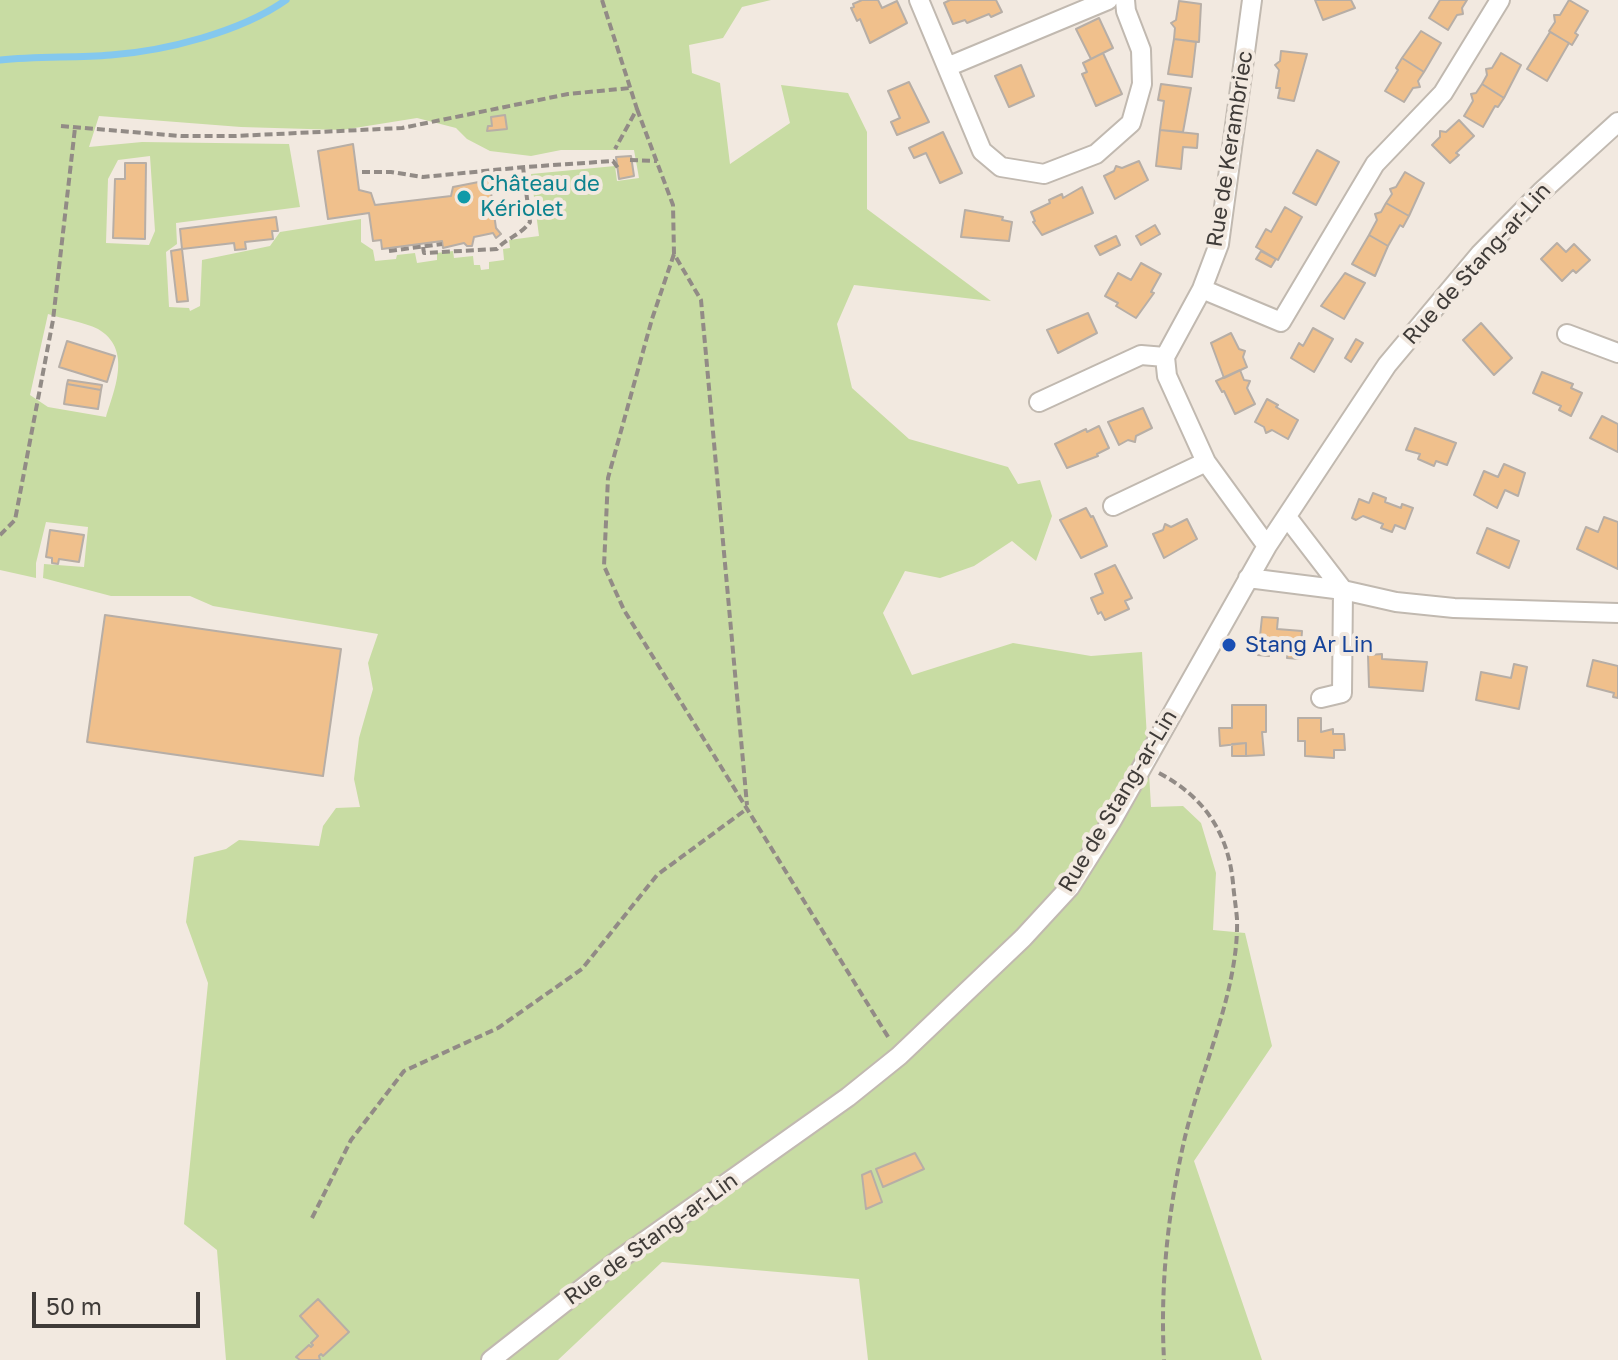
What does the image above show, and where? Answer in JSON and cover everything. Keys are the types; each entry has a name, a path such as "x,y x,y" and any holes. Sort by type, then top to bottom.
{"street":[{"path":"919,0 982,151 1001,167 1044,174 1096,154 1131,123 1142,84 1141,50 1126,11 1125,0"},
{"path":"947,67 1108,0"},
{"name":"Rue de Kerambriec","path":"1165,357 1202,289 1219,244 1252,0"},
{"path":"1202,289 1281,322 1375,164 1443,93 1500,0"},
{"name":"Rue de Stang-ar-Lin","path":"491,1360 621,1258 848,1097 899,1056 1023,938 1070,887 1111,822 1267,546 1387,365 1450,287 1541,192 1618,122"},
{"path":"1567,334 1618,353"},
{"path":"1039,402 1141,355 1165,357 1167,376 1206,462 1267,546"},
{"path":"1113,506 1206,462"},
{"path":"1287,517 1343,590 1342,693 1321,698"},
{"path":"1248,578 1343,590 1396,602 1454,608 1618,613"}],"path":[{"path":"602,0 637,109 673,205 674,254 652,319 608,478 604,566 624,610 899,1056"},
{"path":"61,126 181,136 402,128 568,94 630,88"},
{"path":"615,149 637,109"},
{"path":"0,535 15,520 53,320 75,128"},
{"path":"630,160 657,161"},
{"path":"362,172 423,177 613,161 618,168"},
{"path":"423,247 424,253 497,249 504,241 523,232 530,222 523,167"},
{"path":"389,251 442,244"},
{"path":"674,254 701,300 748,808"},
{"path":"1142,763 1183,786 1209,812 1222,834 1232,868 1237,921 1230,983 1185,1137 1164,1257 1164,1360"},
{"path":"312,1218 351,1140 404,1071 498,1028 582,969 657,875 748,808"}],"green space":[{"path":"0,0 771,0 742,7 723,38 689,45 692,73 720,83 730,164 790,123 781,85 848,93 867,132 867,209 991,301 854,285 837,324 852,388 909,439 1008,467 1018,484 1040,480 1052,516 1036,561 1012,541 974,566 940,578 905,571 883,613 912,675 1013,643 1091,656 1142,652 1151,807 1183,806 1201,823 1216,873 1213,930 1245,933 1272,1046 1194,1161 1262,1360 868,1360 859,1279 662,1262 558,1360 226,1360 217,1250 184,1224 208,983 186,922 194,857 226,849 239,840 319,846 323,826 336,808 360,807 354,779 359,738 373,689 368,663 378,634 213,606 190,596 111,596 43,578 44,564 84,567 88,527 46,522 36,563 36,578 0,570","holes":["99,116 241,127 342,130 417,118 456,128 467,139 490,151 531,156 561,150 634,150 639,178 617,181 615,166 531,174 539,236 509,240 510,248 503,249 504,260 489,262 489,269 481,270 480,265 474,265 473,256 454,258 453,251 437,253 437,260 417,263 415,253 375,261 373,250 361,242 361,219 280,232 270,246 202,260 200,306 190,311 189,308 169,307 166,252 177,244 176,223 300,207 289,144 142,142 89,147","150,156 155,231 149,245 106,243 108,179 118,160","48,314 98,329 115,347 118,370 106,417 48,407 30,395"]}],"building":[{"path":"862,0 878,0 882,8 897,1 907,23 870,43 860,19 857,21 851,8"},
{"path":"950,0 996,0 1002,12 953,24 944,3"},
{"path":"1315,0 1351,0 1355,8 1323,20"},
{"path":"1440,0 1467,0 1462,8 1463,14 1457,15 1448,30 1429,18"},
{"path":"1569,0 1588,11 1572,45 1549,31 1555,22 1554,15 1560,15"},
{"path":"1179,1 1201,4 1199,42 1174,39 1175,28 1171,23 1176,20"},
{"path":"1099,18 1113,48 1091,59 1076,29"},
{"path":"1421,31 1441,43 1424,72 1402,58"},
{"path":"1550,32 1569,43 1547,81 1527,69"},
{"path":"1174,39 1196,42 1192,77 1168,74"},
{"path":"1281,51 1307,54 1294,101 1278,98 1279,70 1275,65 1280,61"},
{"path":"1103,53 1122,94 1096,106 1082,74 1087,72 1083,63"},
{"path":"1501,53 1521,65 1504,98 1482,84 1487,75 1486,69 1492,68"},
{"path":"1402,58 1424,72 1418,81 1420,87 1413,88 1404,102 1385,91"},
{"path":"1021,65 1034,96 1009,107 995,76"},
{"path":"909,82 929,122 897,135 891,122 900,118 888,91"},
{"path":"1161,84 1191,88 1183,132 1160,130 1164,101 1158,100"},
{"path":"1482,84 1504,98 1498,107 1495,106 1483,127 1464,116 1473,101 1471,94 1476,93"},
{"path":"505,115 507,129 487,131 488,126 492,126 491,117"},
{"path":"1459,120 1474,136 1450,163 1432,145 1440,137 1440,131 1446,132"},
{"path":"1160,130 1198,134 1197,148 1183,147 1181,169 1156,166"},
{"path":"943,132 962,173 940,183 926,153 914,158 909,148"},
{"name":"Château de Kériolet","path":"353,144 359,190 371,193 375,205 451,196 453,187 494,179 495,192 491,193 496,228 501,234 496,238 493,233 474,237 472,246 464,243 443,248 442,241 382,249 381,240 373,241 369,213 328,219 318,151"},
{"path":"1317,150 1339,162 1316,205 1293,193"},
{"path":"631,156 634,176 619,179 616,157"},
{"path":"1139,161 1148,180 1115,199 1104,176 1114,171 1116,166 1122,168"},
{"path":"125,163 146,163 145,239 113,238 115,179 125,179"},
{"path":"1405,172 1424,183 1409,216 1386,203 1392,194 1390,189 1396,187"},
{"path":"1082,187 1093,213 1042,235 1033,222 1031,212 1050,203 1049,200 1062,194 1063,198"},
{"path":"1386,203 1409,216 1388,246 1369,235 1377,220 1375,214 1381,212"},
{"path":"1285,207 1302,217 1278,260 1256,247 1266,229 1271,232"},
{"path":"965,210 1003,217 1002,220 1012,222 1009,241 961,237"},
{"path":"276,217 278,231 272,231 273,239 245,242 246,249 235,250 234,243 182,249 180,229"},
{"path":"1155,225 1160,234 1141,245 1136,236"},
{"path":"1369,235 1388,246 1375,276 1352,264"},
{"path":"1116,236 1120,245 1100,255 1095,246"},
{"path":"1557,243 1566,252 1574,244 1590,260 1562,281 1541,259"},
{"path":"182,249 188,301 177,302 171,251"},
{"path":"1261,251 1276,259 1271,267 1256,259"},
{"path":"1141,263 1161,274 1151,292 1154,293 1136,318 1105,296 1118,273 1131,280"},
{"path":"1345,273 1365,283 1344,319 1321,306"},
{"path":"1088,313 1097,333 1058,353 1047,330"},
{"path":"1481,323 1512,358 1494,375 1463,340"},
{"path":"1313,328 1333,339 1314,372 1291,358 1299,343 1303,346"},
{"path":"1231,333 1239,349 1245,351 1243,357 1247,367 1224,378 1211,343"},
{"path":"1356,339 1363,343 1351,362 1345,358"},
{"path":"67,341 115,356 107,382 59,367"},
{"path":"1240,370 1244,380 1250,381 1247,388 1255,404 1235,414 1216,381"},
{"path":"1542,372 1573,384 1571,388 1582,393 1571,416 1559,410 1561,406 1533,393"},
{"path":"68,380 102,385 101,390 67,384"},
{"path":"67,384 101,390 98,409 64,404"},
{"path":"1267,399 1298,420 1288,439 1272,430 1266,433 1264,427 1255,422"},
{"path":"1143,408 1152,428 1136,436 1135,442 1128,440 1119,445 1108,422"},
{"path":"1602,416 1618,424 1618,452 1590,438"},
{"path":"1099,426 1109,448 1098,456 1067,468 1055,444"},
{"path":"1415,428 1456,443 1447,465 1436,461 1434,466 1418,459 1420,454 1406,450"},
{"path":"1504,464 1525,473 1518,496 1505,490 1497,508 1474,495 1484,471 1498,477"},
{"path":"1373,493 1401,508 1402,504 1413,508 1405,529 1395,525 1392,532 1381,528 1383,524 1363,516 1356,520 1352,518 1359,499 1369,503"},
{"path":"1086,508 1107,546 1081,558 1060,520"},
{"path":"1604,517 1618,522 1618,569 1577,549 1586,527 1598,532"},
{"path":"1187,519 1197,539 1164,558 1153,534 1163,530 1165,524 1171,527"},
{"path":"1487,528 1519,541 1509,568 1477,553"},
{"path":"50,530 84,535 79,562 59,559 58,564 46,557"},
{"path":"1115,565 1132,598 1125,601 1129,609 1105,620 1101,612 1098,614 1091,598 1103,593 1095,574"},
{"path":"105,615 341,649 323,776 87,742"},
{"path":"1262,617 1278,618 1277,629 1302,631 1300,659 1287,658 1288,651 1270,649 1269,656 1258,655"},
{"path":"1382,654 1382,659 1427,662 1423,691 1369,687 1368,655"},
{"path":"1593,660 1618,666 1618,698 1613,697 1614,693 1587,686"},
{"path":"1514,664 1527,667 1519,709 1476,700 1481,672 1511,678"},
{"path":"1232,705 1266,705 1266,732 1262,732 1264,755 1246,756 1246,743 1220,746 1219,728 1232,728"},
{"path":"1298,718 1321,718 1321,732 1333,729 1333,734 1344,734 1345,750 1334,750 1334,758 1305,756 1305,741 1298,741"},
{"path":"1246,743 1246,756 1232,756 1232,744"},
{"path":"915,1153 924,1169 883,1187 876,1169"},
{"path":"871,1171 882,1202 866,1209 862,1175"},
{"path":"318,1299 349,1332 323,1356 321,1354 320,1360 300,1360 296,1357 309,1345 311,1347 318,1336 300,1316"}],"waterway":[{"path":"0,60 111,55 155,49 202,38 247,22 286,0"}],"place":[{"name":"Château de Kériolet","path":"464,197"},
{"name":"Stang Ar Lin","path":"1229,645"}]}
